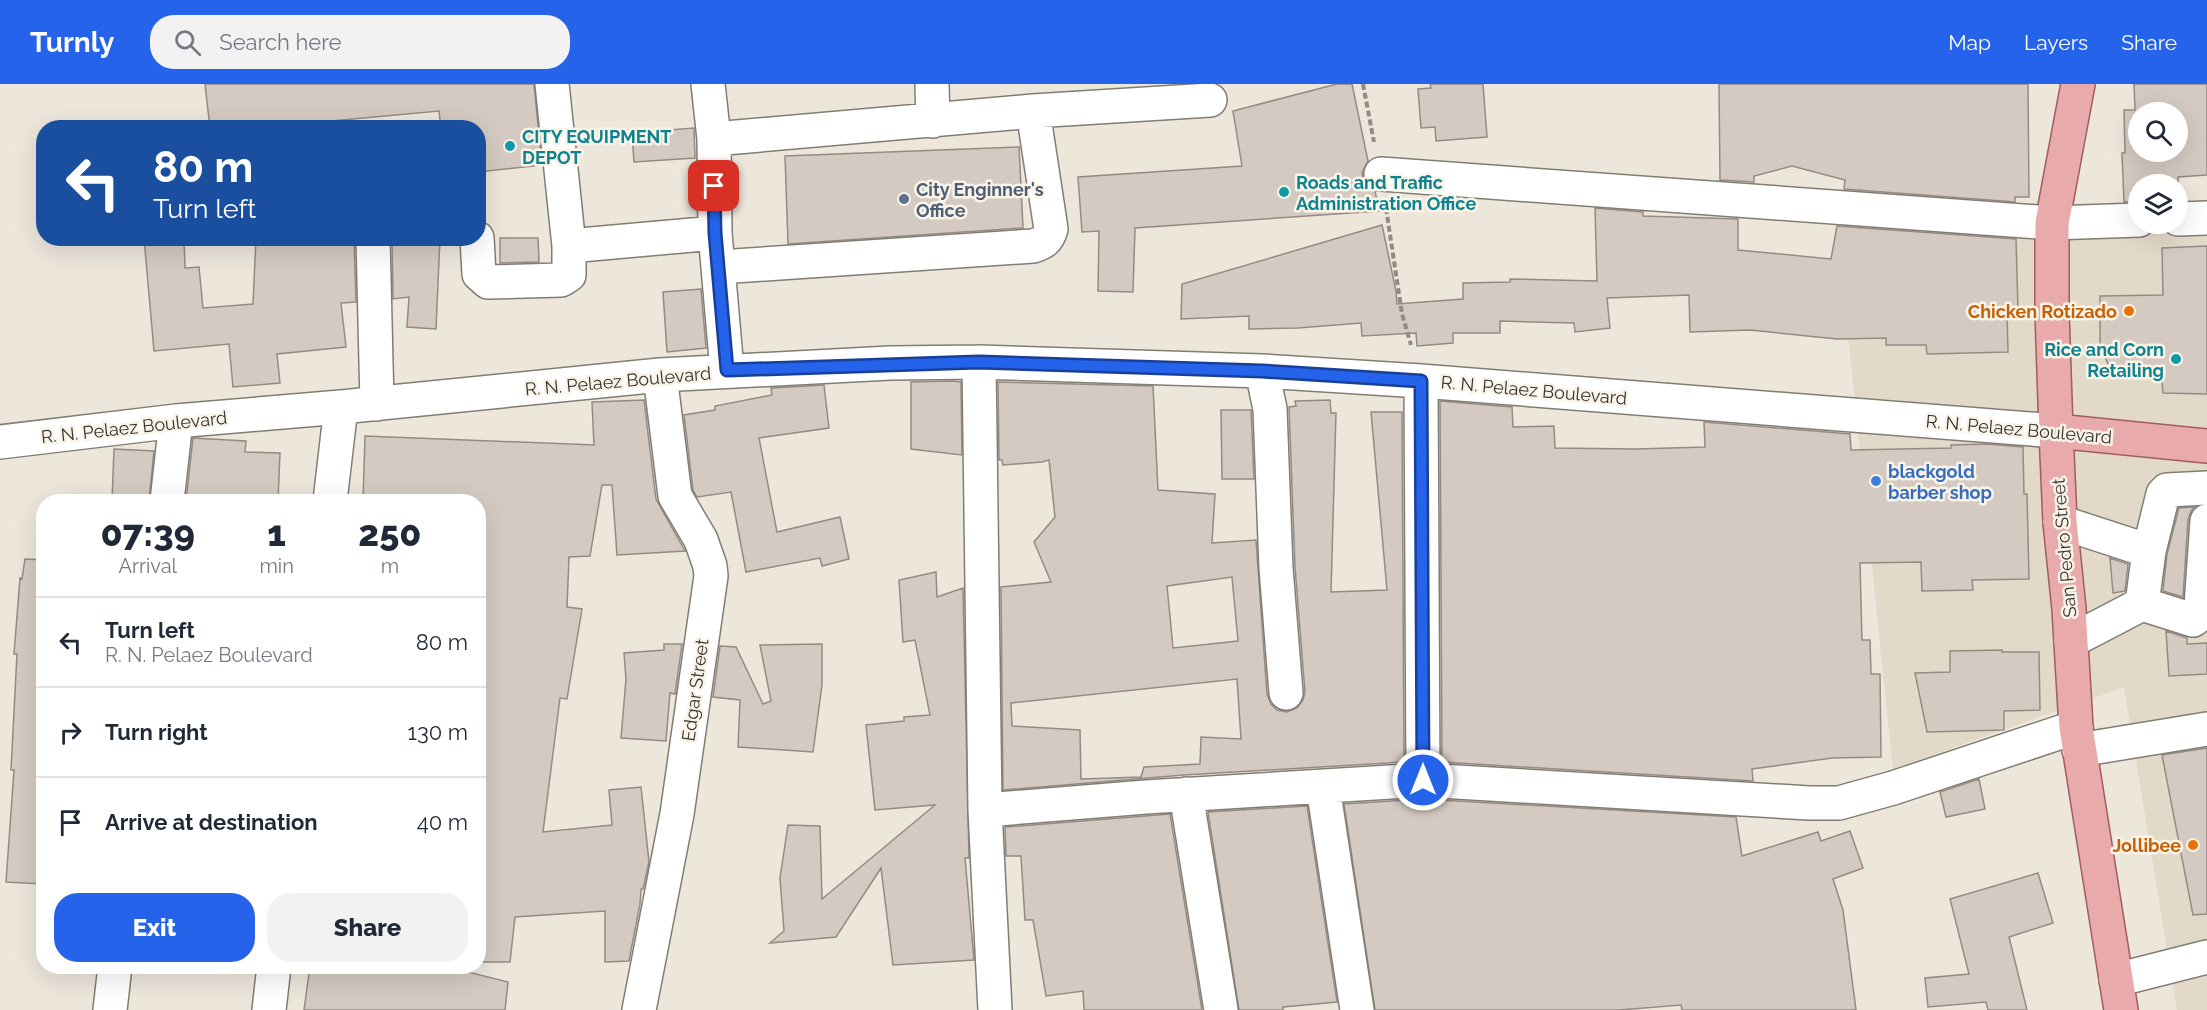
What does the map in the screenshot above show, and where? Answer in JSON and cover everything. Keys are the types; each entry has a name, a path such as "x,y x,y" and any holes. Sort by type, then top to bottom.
{"main road":[{"name":"San Pedro Street","path":"2078,84 2052,223 2056,431 2060,522 2078,739 2118,995"},
{"name":"R. N. Pelaez Boulevard","path":"2056,431 2207,447"}],"street":[{"path":"477,246 479,274 488,282 561,280 569,275 569,246 552,84"},
{"path":"708,84 714,139 715,233 727,370"},
{"path":"932,84 933,121"},
{"path":"714,139 1033,111 1210,100"},
{"path":"719,267 1033,246 1042,243 1048,238 1051,230 1033,111"},
{"path":"1381,174 2052,223 2128,220"},
{"path":"2188,219 2207,218"},
{"path":"569,246 715,233"},
{"path":"373,246 377,404"},
{"path":"979,362 985,810 995,1010"},
{"name":"R. N. Pelaez Boulevard","path":"0,442 176,421 341,408 660,375 727,370 979,362 1262,371 1421,381 2056,431"},
{"path":"1262,371 1270,409 1276,568 1286,693"},
{"name":"Edgar Street","path":"639,1010 677,814 711,576 701,540 675,496 660,375"},
{"path":"1421,381 1423,780"},
{"path":"331,494 341,408"},
{"path":"168,494 176,421"},
{"path":"2142,604 2149,551 2163,494 2166,490 2203,487 2207,447"},
{"path":"2071,641 2142,604 2193,620 2197,617 2201,606 2207,521"},
{"path":"2060,522 2149,551"},
{"path":"985,810 1186,794 1423,780 1809,803 1839,802 2078,739 2207,729"},
{"path":"1323,787 1357,1010"},
{"path":"1186,794 1221,1010"},
{"path":"2118,995 2207,957"},
{"path":"110,1010 114,974"},
{"path":"269,1010 273,974"}],"path":[{"path":"1363,84 1381,174 1401,314 1421,381"}],"shaded area":[{"path":"1835,209 2128,223 2128,234 2188,234 2188,222 2207,219 2207,1010 2177,1010 2124,687 1893,769"}],"building":[{"path":"205,84 534,84 542,165 486,171 486,120 440,120 439,111 342,120 209,120"},
{"path":"1337,84 1352,84 1368,161 1362,172 1364,182 1375,191 1379,211 1135,228 1133,292 1098,291 1099,231 1082,232 1078,177 1242,166 1233,111"},
{"path":"1430,84 1483,84 1487,137 1436,141 1435,127 1421,128 1418,89 1431,88"},
{"path":"1719,84 2028,84 2029,197 2015,197 2015,202 1844,189 1845,180 1792,166 1754,176 1754,182 1720,180"},
{"path":"2134,84 2207,84 2207,175 2128,174 2128,202 2124,202 2122,153 2125,153 2124,110 2128,110 2128,162 2188,162 2188,102 2135,102"},
{"path":"694,128 695,158 634,162 632,133"},
{"name":"City Enginner's Office","path":"1019,147 1023,228 788,244 785,156"},
{"path":"1595,208 1643,212 1643,216 1738,219 1738,250 1831,259 1837,226 2016,239 2018,310 2007,310 2008,352 1927,354 1926,345 1886,345 1886,338 1837,339 1750,330 1690,332 1689,295 1607,298 1610,328 1575,332 1574,323 1500,321 1500,333 1453,333 1453,343 1417,346 1416,333 1362,336 1361,323 1249,329 1249,316 1181,319 1182,284 1382,225 1397,304 1463,299 1463,283 1510,282 1510,279 1597,281"},
{"path":"500,238 538,238 539,262 500,263"},
{"path":"145,246 184,246 185,268 199,267 203,308 253,304 256,246 354,246 356,302 341,303 346,347 277,354 280,383 233,387 229,344 154,351"},
{"path":"392,246 440,246 436,329 407,327 409,297 393,299"},
{"path":"2207,246 2207,394 2163,393 2162,382 2108,364 2100,345 2100,296 2163,295 2162,248"},
{"path":"701,289 706,348 667,352 663,292"},
{"path":"911,382 961,382 962,455 911,449"},
{"path":"998,382 1153,386 1158,490 1215,494 1212,543 1256,540 1267,694 1271,704 1277,710 1287,712 1297,708 1305,692 1295,567 1289,407 1296,406 1295,401 1330,400 1331,413 1336,413 1331,592 1387,590 1371,412 1402,412 1404,762 1184,775 1003,790 1001,587 1051,582 1034,542 1055,517 1049,460 1003,465 1002,460 999,460","holes":["1232,577 1238,641 1173,648 1167,586","1237,679 1241,739 1201,737 1200,764 1144,767 1141,777 1081,779 1080,730 1012,726 1011,703"]},
{"path":"824,385 829,428 759,438 777,532 840,517 849,559 822,566 820,558 746,572 731,492 697,497 693,490 684,415 715,410 715,406 772,395 771,388"},
{"path":"644,400 656,499 685,551 617,555 612,485 602,485 590,556 569,557 567,607 582,609 567,699 560,698 543,832 612,825 609,790 641,787 649,862 643,889 641,889 629,961 605,962 605,911 515,917 510,962 486,962 486,494 363,494 365,436 594,445 592,402"},
{"path":"1440,401 1512,407 1513,427 1554,426 1555,448 1705,447 1704,422 1850,434 1851,450 1951,448 1951,445 1988,444 2023,447 2024,494 2027,494 2029,579 1972,580 1973,590 1922,591 1921,562 1860,563 1862,640 1870,640 1871,674 1880,674 1881,757 1832,758 1752,769 1753,781 1442,762"},
{"path":"1221,410 1251,410 1254,479 1222,479"},
{"path":"193,438 246,441 245,452 280,453 278,494 187,494"},
{"path":"114,449 154,451 150,494 112,494"},
{"path":"2195,507 2188,520 2183,597 2163,591 2167,554 2179,508"},
{"path":"2110,558 2128,564 2125,591 2113,593"},
{"path":"25,559 36,560 36,884 6,882 14,770 11,770 17,654 14,654 20,578 22,579"},
{"path":"936,572 937,597 963,588 969,858 965,858 974,960 893,965 881,868 836,937 770,943 784,931 780,878 788,825 820,826 822,899 935,805 875,810 866,725 904,721 904,717 930,715 915,640 903,642 899,580"},
{"path":"2166,631 2187,638 2187,644 2207,643 2207,674 2169,676"},
{"path":"664,644 682,644 675,694 670,693 666,741 621,738 626,679 624,653 664,650"},
{"path":"822,644 822,685 813,752 738,747 740,700 713,697 720,646 736,647 763,704 771,701 760,645"},
{"path":"2002,650 2002,652 2039,652 2040,710 2004,711 2004,730 1927,732 1915,673 1950,672 1950,651"},
{"name":"Jollibee","path":"2207,748 2207,914 2193,915 2162,755"},
{"path":"1979,779 1985,809 1946,817 1940,792"},
{"path":"1423,799 1736,817 1742,856 1818,832 1821,841 1850,831 1863,868 1833,879 1843,910 1856,1010 1682,1010 1681,1005 1619,1010 1375,1010 1344,804"},
{"path":"1307,806 1337,1002 1283,1007 1283,1010 1239,1010 1208,812"},
{"path":"1170,814 1202,1010 1084,1010 1083,991 1046,996 1033,920 1025,920 1021,856 1006,856 1005,827"},
{"path":"2038,873 2053,923 2009,937 2027,1010 1988,1010 1986,1002 1928,1007 1925,978 1969,974 1950,899"},
{"path":"309,974 476,974 508,982 505,1010 304,1010"}],"place":[{"name":"CITY EQUIPMENT DEPOT","path":"510,146"},
{"name":"Roads and Traffic Administration Office","path":"1284,192"},
{"name":"City Enginner's Office","path":"904,199"},
{"name":"Chicken Rotizado","path":"2129,311"},
{"name":"Rice and Corn Retailing","path":"2176,359"},
{"name":"blackgold barber shop","path":"1876,481"},
{"name":"Jollibee","path":"2193,845"}],"route":[{"path":"714,186 715,233 727,370 890,363 979,362 1262,371 1421,381 1423,780"}]}
